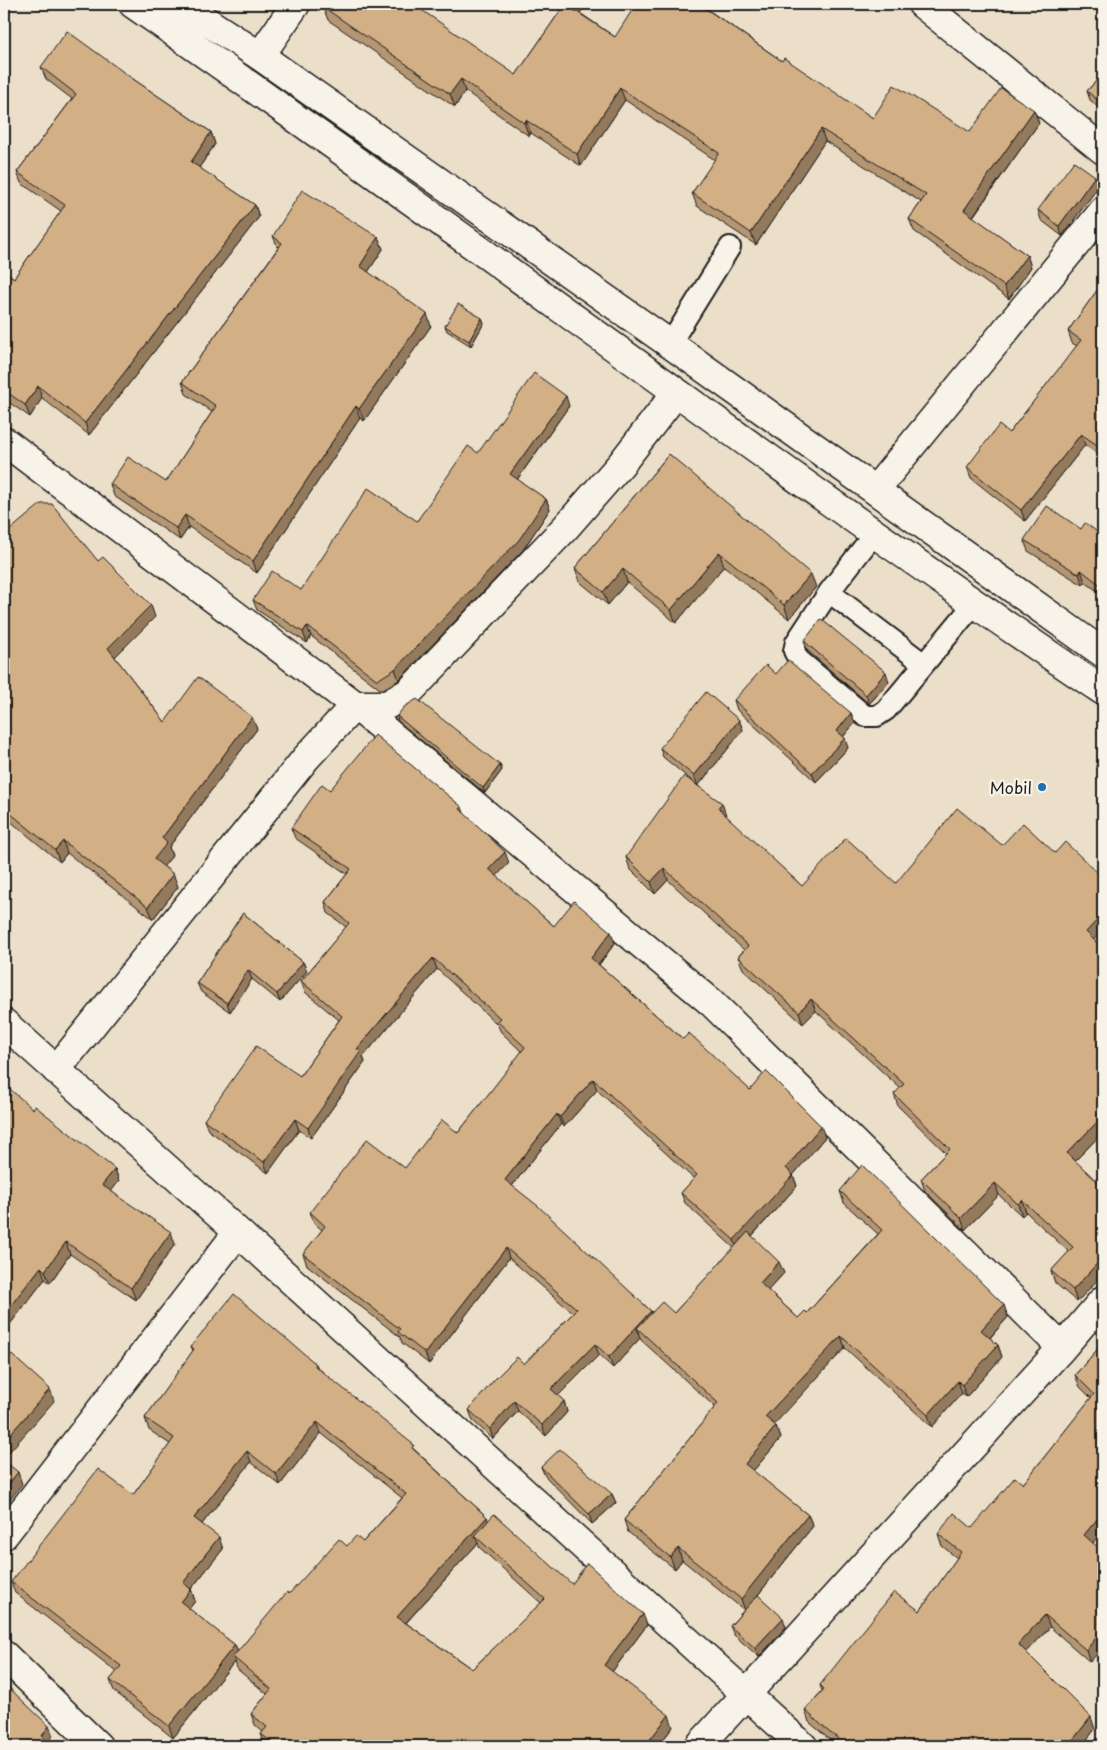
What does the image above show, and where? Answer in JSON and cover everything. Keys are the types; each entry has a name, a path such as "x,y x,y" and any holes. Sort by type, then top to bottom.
{"street":[{"path":"133,4 258,90 874,534 1103,691"},
{"path":"180,4 260,56 670,344 876,489 1010,589 1103,653"},
{"path":"260,56 296,4"},
{"path":"922,4 1103,150"},
{"path":"876,489 1103,212"},
{"path":"56,1070 306,758 355,705 387,705 409,692 566,527 621,464 676,393"},
{"path":"4,441 355,705 712,1003 1062,1348"},
{"path":"4,1023 238,1232 802,1746"},
{"path":"4,1535 238,1232"},
{"path":"699,1746 1062,1348 1103,1300"},
{"path":"4,1655 98,1746"}],"lane":[{"path":"670,344 730,247"},
{"path":"874,534 829,592 796,642 794,651 799,660 865,716 877,716 886,710 974,604"},
{"path":"829,592 924,664"}],"building":[{"path":"326,4 413,4 516,75 565,4 615,37 636,4 699,4 782,61 784,58 873,118 894,85 970,132 1001,88 1034,110 964,210 1027,255 1004,286 909,219 926,195 821,129 751,233 692,193 719,153 620,88 577,154 526,120 524,123 461,79 450,94 323,7"},
{"path":"67,31 211,132 191,162 255,205 85,423 38,386 25,405 4,390 4,271 14,278 65,205 17,172 76,94 41,67"},
{"path":"1103,73 1103,105 1087,91"},
{"path":"1074,161 1095,176 1059,226 1038,210"},
{"path":"302,190 378,237 360,266 427,314 359,409 356,406 253,561 185,515 176,528 110,484 128,457 166,482 216,406 182,382 282,243 273,236"},
{"path":"1103,282 1103,449 1081,434 1021,510 967,467 999,425 1009,433 1081,340 1068,331"},
{"path":"458,304 482,318 469,341 445,326"},
{"path":"534,373 566,396 510,474 546,499 519,540 395,669 376,679 307,626 303,632 253,600 272,571 301,590 368,488 417,521 468,446 478,453"},
{"path":"669,454 811,574 784,605 719,552 671,610 623,569 603,592 575,568"},
{"path":"41,504 52,504 98,561 103,557 151,605 108,648 165,722 198,677 252,717 162,838 167,843 154,859 173,874 148,907 63,841 55,850 4,808 4,535"},
{"path":"1047,506 1081,529 1085,523 1103,536 1103,587 1081,570 1079,574 1024,540"},
{"path":"821,619 886,672 866,695 804,641"},
{"path":"788,660 851,713 837,731 845,738 812,773 734,700 766,665 776,674"},
{"path":"706,692 739,720 694,776 660,748"},
{"path":"417,699 500,765 483,788 397,716 404,707"},
{"path":"375,735 462,807 460,809 505,852 489,869 554,926 574,901 611,932 591,958 683,1039 689,1033 750,1090 766,1071 821,1126 786,1168 793,1175 734,1240 681,1193 697,1175 593,1079 560,1117 557,1114 505,1180 538,1206 651,1311 609,1357 595,1344 551,1389 564,1401 542,1425 514,1401 490,1429 469,1410 493,1381 517,1357 524,1364 577,1309 506,1248 425,1353 398,1332 400,1329 303,1254 325,1226 310,1212 367,1139 405,1168 442,1120 458,1133 525,1047 497,1021 500,1018 433,958 357,1049 361,1051 308,1128 295,1119 264,1162 204,1120 256,1046 300,1076 342,1016 301,981 349,923 325,902 351,869 291,828 322,784 330,790"},
{"path":"684,776 722,803 718,808 802,886 846,838 896,883 957,808 1002,845 1023,823 1055,853 1065,842 1098,873 1103,865 1103,914 1086,932 1103,949 1103,1116 1067,1153 1103,1187 1103,1257 1073,1290 1051,1271 1073,1247 1022,1200 1018,1204 995,1183 961,1218 921,1179 950,1149 894,1094 904,1084 811,999 799,1012 738,957 748,946 664,868 651,882 626,857"},
{"path":"243,913 303,962 277,994 248,970 227,1003 197,983"},
{"path":"4,1084 33,1109 35,1106 115,1169 102,1185 171,1232 131,1288 66,1242 45,1271 41,1267 4,1314"},
{"path":"862,1165 1004,1305 981,1330 998,1345 962,1385 958,1381 928,1415 841,1336 765,1417 776,1426 745,1464 808,1515 741,1599 678,1548 670,1557 624,1520 718,1403 637,1328 662,1302 674,1313 748,1232 779,1262 760,1283 798,1318 805,1311 807,1313 882,1230 840,1191"},
{"path":"234,1294 316,1364 315,1366 414,1445 412,1448 487,1517 397,1617 472,1669 545,1599 475,1536 494,1514 572,1584 587,1563 643,1614 604,1665 669,1715 645,1746 277,1746 261,1734 267,1727 251,1714 271,1689 233,1657 287,1592 289,1594 339,1539 347,1546 356,1536 363,1542 406,1494 317,1422 276,1474 247,1451 194,1518 219,1537 183,1583 191,1589 181,1602 235,1645 169,1726 110,1680 121,1666 11,1582 98,1469 133,1495 174,1438 145,1418 194,1349 191,1346"},
{"path":"1103,1343 1103,1512 1084,1535 1103,1552 1103,1629 1086,1650 1045,1615 1018,1644 1091,1717 1068,1746 849,1746 829,1732 805,1710 824,1689 820,1685 894,1592 920,1611 961,1552 938,1534 954,1513 972,1528 1015,1477 1023,1484 1094,1394 1075,1375"},
{"path":"4,1348 50,1389 4,1441"},
{"path":"560,1449 612,1494 589,1514 541,1467"},
{"path":"4,1461 18,1472 4,1490"},
{"path":"758,1595 783,1618 755,1648 730,1626"},
{"path":"4,1683 49,1726 42,1736 52,1746 4,1746"}],"place":[{"name":"Mobil","path":"1042,787"}]}
